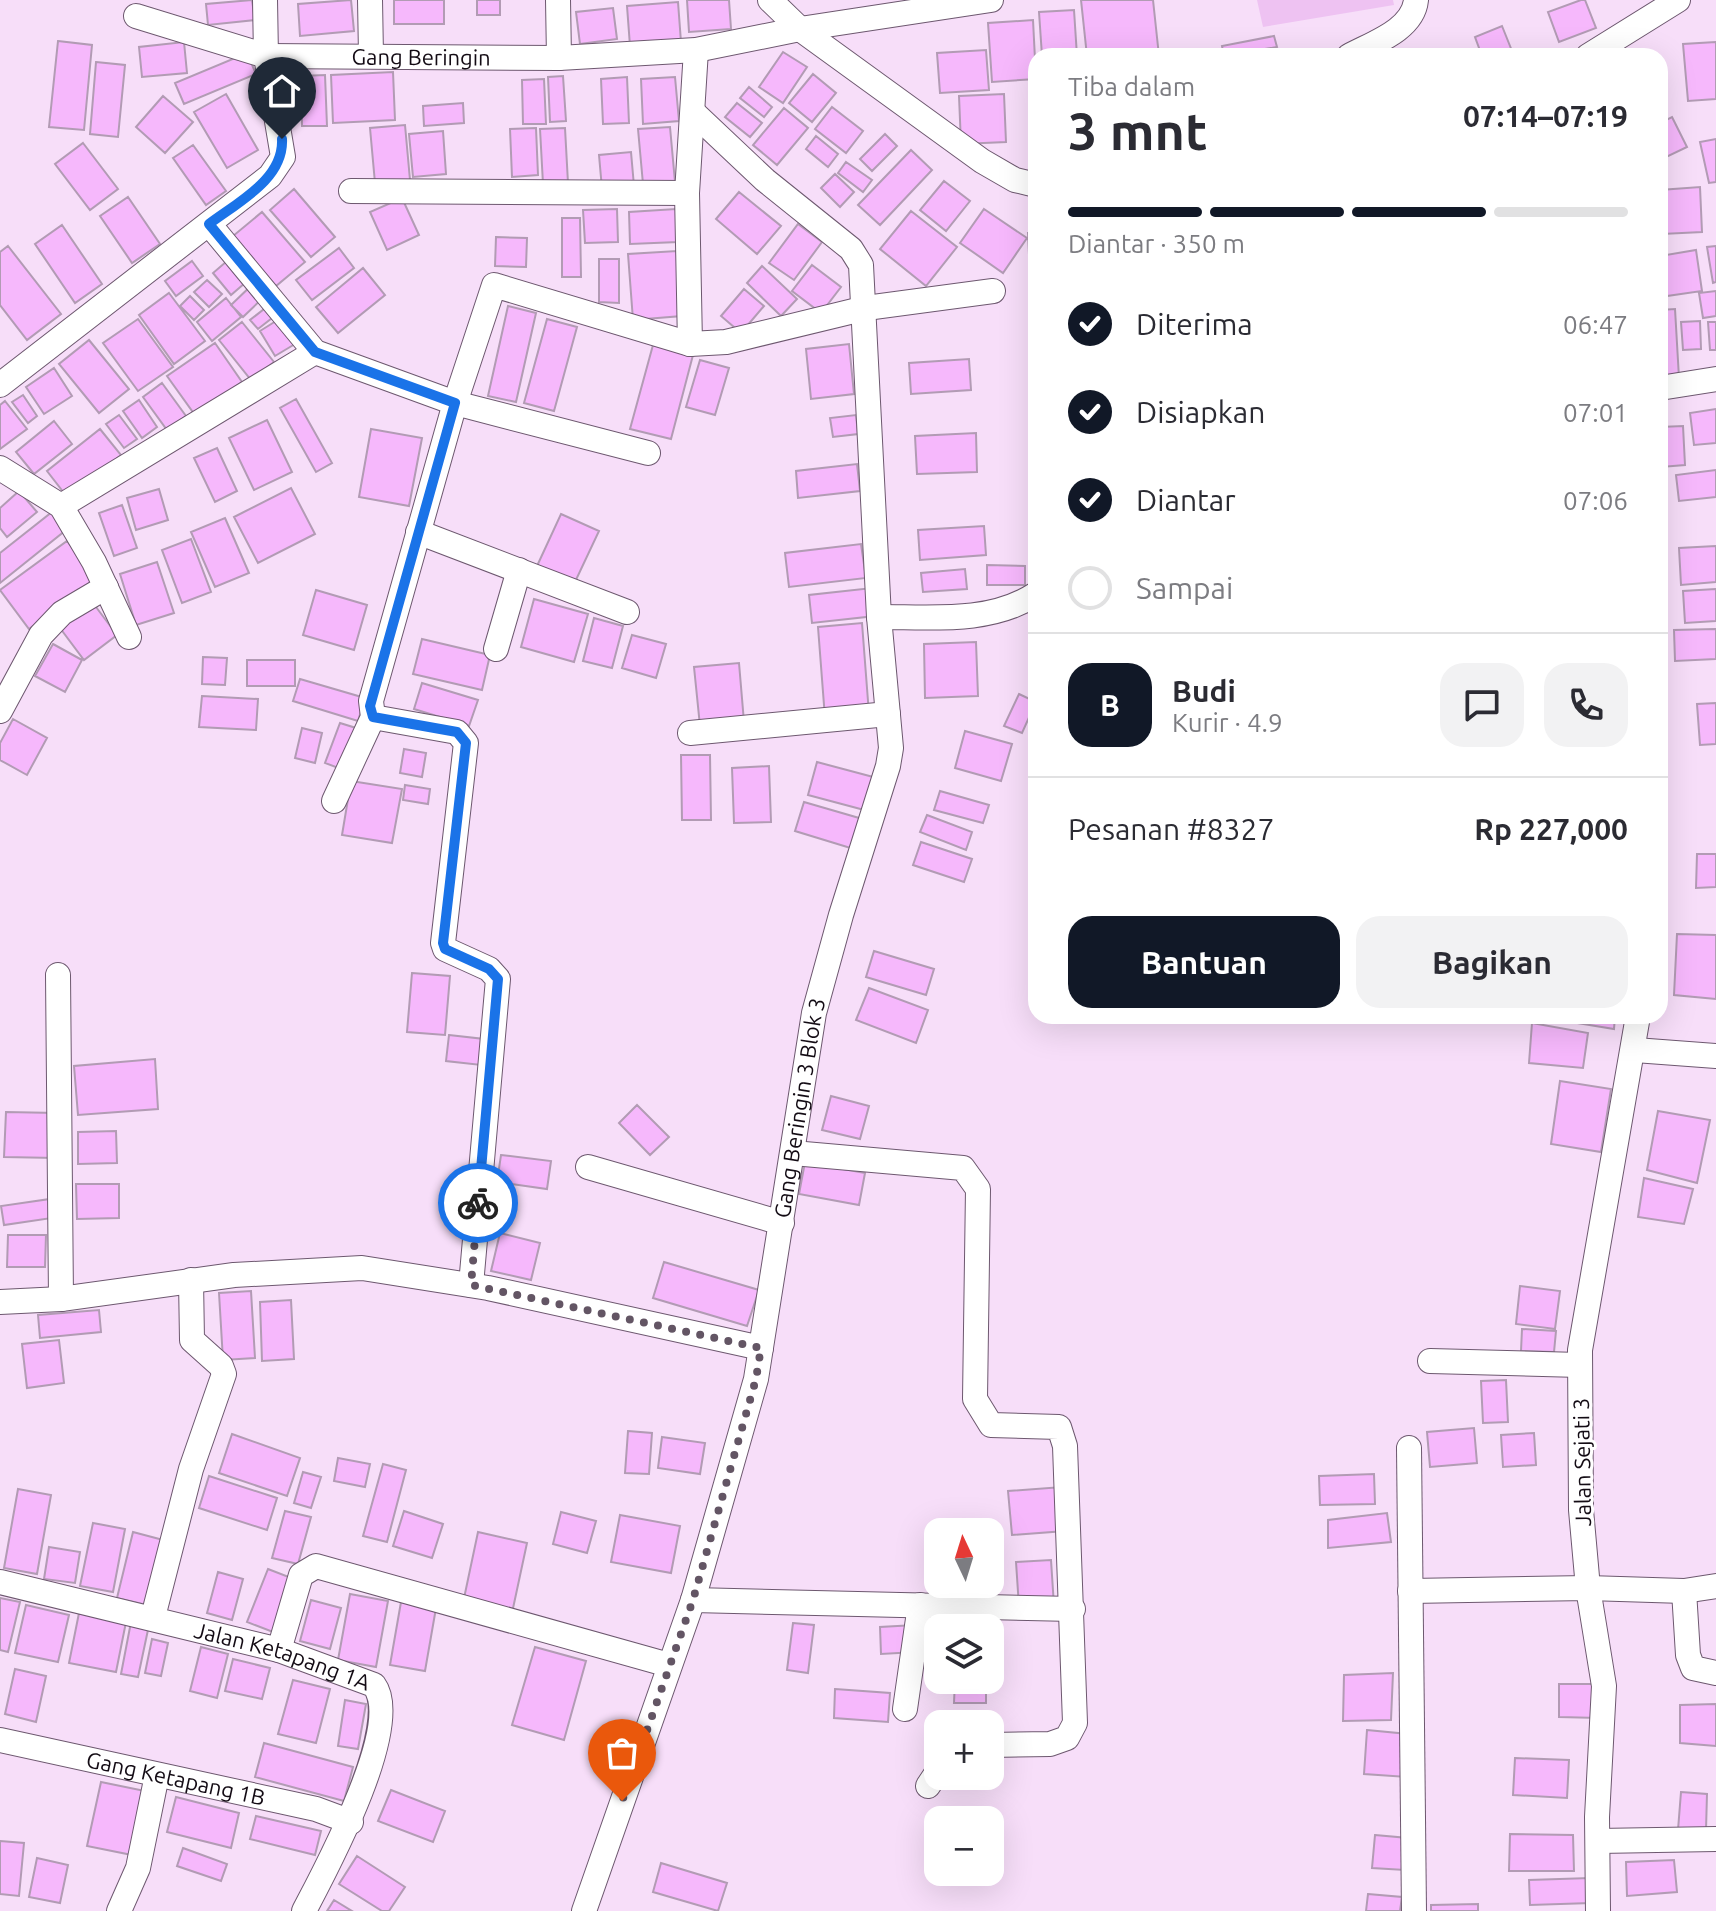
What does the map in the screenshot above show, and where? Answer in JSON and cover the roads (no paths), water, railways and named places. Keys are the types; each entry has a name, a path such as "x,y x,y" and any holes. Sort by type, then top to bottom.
{"street":[{"path":"0,385 270,176 283,157 266,56 265,0"},
{"path":"370,0 371,55"},
{"path":"558,0 559,58"},
{"path":"770,0 800,29 982,161 1015,180 1028,183"},
{"name":"Gang Beringin","path":"136,16 266,56 559,58 696,50 800,29 991,0"},
{"path":"1363,48 1401,27 1414,13 1416,0"},
{"path":"1601,48 1678,0"},
{"path":"690,344 687,193 696,50"},
{"name":"Gang Beringin 3 Blok 3","path":"584,1911 693,1600 756,1379 814,1013 888,766 888,714 879,617 866,308 861,265 851,249 765,180 694,113"},
{"path":"351,191 687,193"},
{"path":"209,224 315,352 455,403 648,453"},
{"path":"334,801 373,717 371,701 418,532 455,403 494,285 690,344 726,342 866,308 993,291"},
{"path":"61,506 315,352"},
{"path":"1668,387 1716,379"},
{"path":"0,468 61,506 106,587 129,637"},
{"path":"418,532 627,612"},
{"path":"496,649 519,570"},
{"path":"0,711 41,635 62,613 106,587"},
{"path":"879,617 980,616 1028,599"},
{"path":"690,733 888,714"},
{"path":"373,717 457,732 466,743 443,943 445,949 489,969 498,979 471,1285"},
{"path":"58,975 61,1299"},
{"name":"Jalan Sejati 3","path":"1598,1911 1604,1686 1588,1588 1581,1510 1580,1350 1637,1024"},
{"path":"1635,1050 1716,1056"},
{"path":"793,1153 963,1168 978,1189 975,1399 991,1425 1059,1427 1065,1446 1073,1609 1075,1723 1067,1738 1050,1744 1004,1745"},
{"path":"588,1167 782,1223"},
{"path":"0,1302 61,1299 191,1280 362,1268 471,1285 761,1348"},
{"path":"153,1617 191,1469 224,1374 221,1366 195,1347 192,1340 191,1280"},
{"path":"1430,1361 1580,1365"},
{"path":"1409,1448 1414,1911"},
{"path":"279,1650 301,1575 316,1566 570,1640 669,1665"},
{"name":"Jalan Ketapang 1A","path":"0,1582 279,1650 374,1685 379,1693 377,1738 351,1822 304,1911"},
{"path":"1410,1591 1588,1588 1684,1591 1716,1586"},
{"path":"1684,1591 1688,1655 1693,1668 1716,1673"},
{"path":"693,1600 1073,1609"},
{"path":"905,1709 920,1605"},
{"name":"Gang Ketapang 1B","path":"0,1740 316,1809 351,1822"},
{"path":"119,1911 138,1868 157,1775"},
{"path":"1598,1841 1716,1839"}]}
